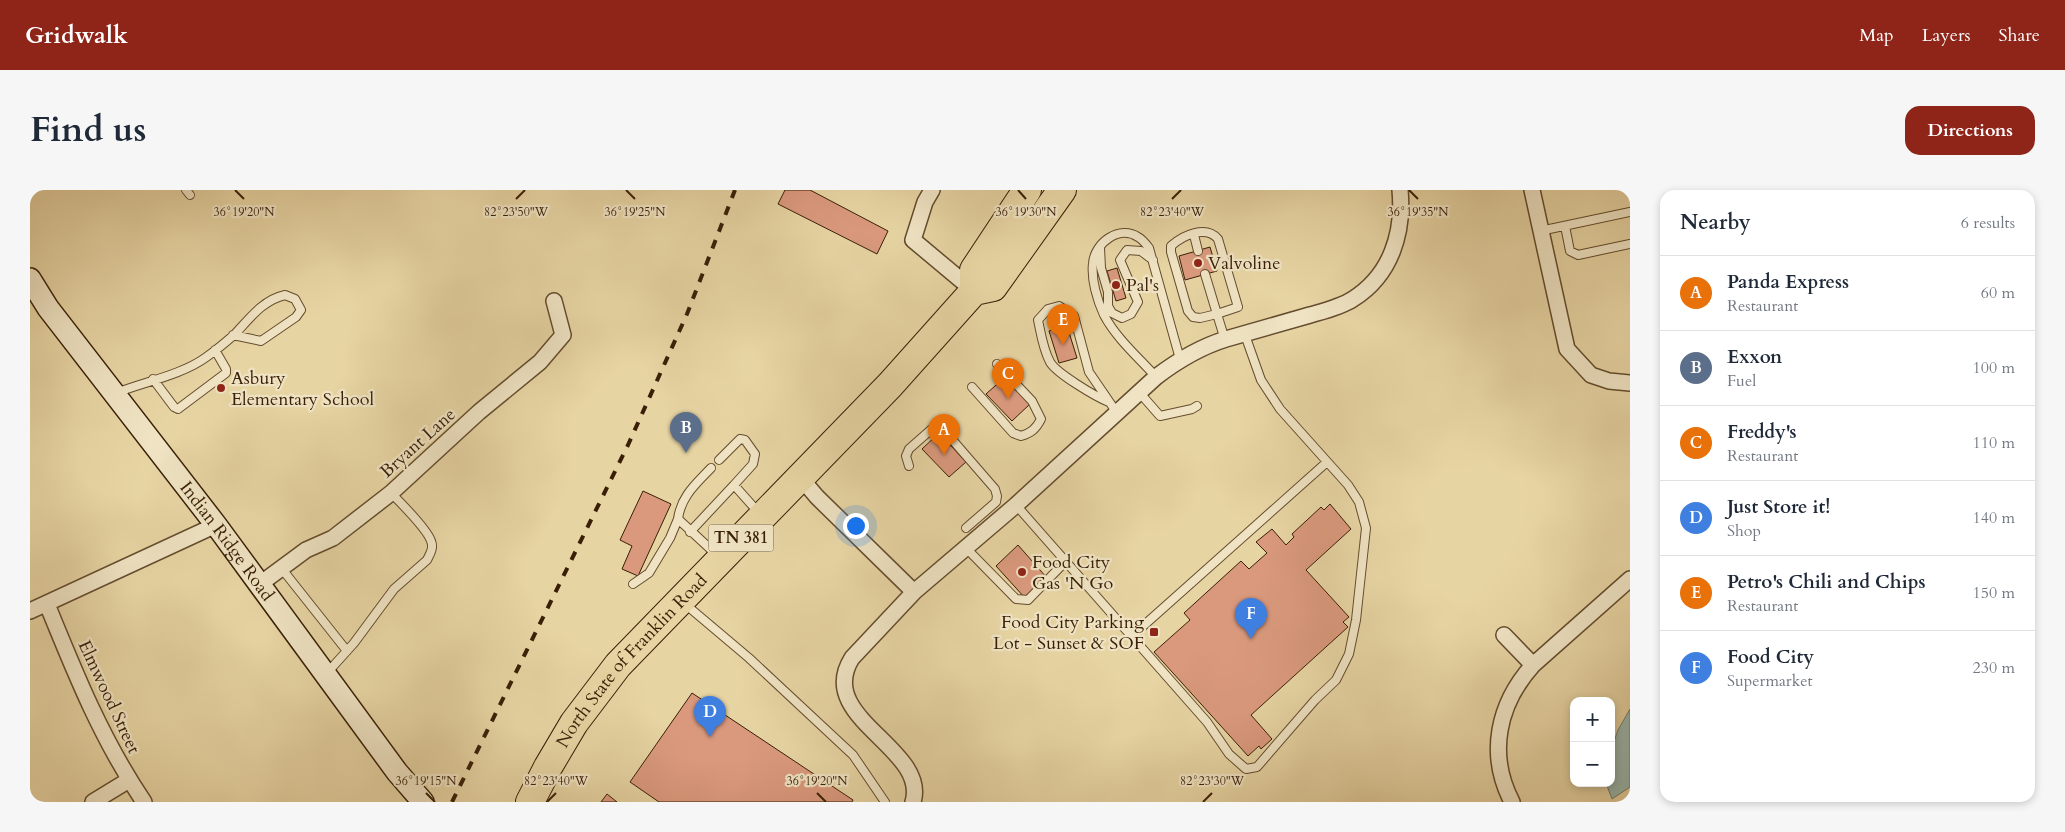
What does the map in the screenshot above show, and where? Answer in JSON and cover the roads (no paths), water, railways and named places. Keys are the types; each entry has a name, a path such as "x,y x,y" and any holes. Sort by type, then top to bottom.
{"highway":[{"path":"974,291 974,270 1027,190"},
{"name":"North State of Franklin Road","path":"530,802 574,724 618,665 890,385 974,291 993,288 1062,190"},
{"path":"1015,258 1051,225 1072,192 1076,190"}],"street":[{"path":"932,190 913,240 974,291"},
{"path":"914,802 916,793 913,777 858,714 846,695 843,679 846,667 852,658 914,592 1016,504 1113,408 1139,392 1180,359 1224,340 1352,300 1371,286 1386,266 1395,248 1400,225 1400,190"},
{"path":"1532,190 1567,349 1591,375 1609,381 1630,383"},
{"name":"Indian Ridge Road","path":"30,279 48,308 216,525 397,772 423,802"},
{"name":"Bryant Lane","path":"260,584 306,550 333,538 391,493 545,355 563,335 554,301"},
{"path":"800,477 817,497 914,592"},
{"path":"30,611 216,525"},
{"path":"1512,802 1506,790 1502,774 1498,734 1511,696 1521,678 1533,664 1630,579"},
{"name":"Elmwood Street","path":"47,604 90,709 129,780 144,802"},
{"path":"1504,635 1533,664"},
{"path":"93,802 129,780"}],"lane":[{"path":"1540,231 1630,212"},
{"path":"1566,226 1570,250 1578,255 1630,244"},
{"path":"1204,231 1213,234 1218,240 1238,307 1217,314 1200,318 1193,317 1188,311 1171,252 1171,246 1179,239 1204,231"},
{"path":"1156,377 1104,315 1092,280 1093,260 1100,246 1111,236 1124,233 1138,236 1149,248 1154,260 1180,359"},
{"path":"1194,234 1198,251"},
{"path":"1100,246 1101,268 1108,292 1108,306 1112,313 1122,318 1131,314 1138,302 1120,260 1127,250 1141,251 1154,260"},
{"path":"1205,274 1224,340"},
{"path":"114,394 204,359 234,335 256,310 275,297 285,294 294,299 301,310 296,317 262,341 234,335"},
{"path":"1059,306 1074,316 1089,372 1113,408 1050,364 1042,341 1038,320 1048,309 1059,306"},
{"path":"1016,504 1207,722 1229,754 1246,769 1257,767 1308,707 1336,680 1349,654 1356,620 1366,528 1359,502 1348,485 1280,408 1261,380 1245,335"},
{"path":"153,379 174,407 178,409 226,373 226,369 214,350"},
{"path":"972,387 1014,433 1021,436 1033,430 1041,419 1032,401 997,364"},
{"path":"1139,392 1160,416 1192,409 1196,406"},
{"path":"909,466 906,456 908,449 934,427 943,429 995,488 997,496 996,502 966,528"},
{"path":"690,532 753,464 755,454 745,440 740,439 719,460"},
{"path":"1133,636 1327,462"},
{"path":"633,584 649,573 670,538 684,500 712,468"},
{"path":"734,485 762,516"},
{"path":"326,675 347,651 394,589 427,560 432,547 431,540 391,493"},
{"path":"678,520 721,559"},
{"path":"965,547 1016,598 1028,600 1066,561"},
{"path":"282,569 347,651"},
{"path":"680,600 749,658 853,756 885,802"}],"water":[{"path":"1630,709 1630,787 1612,799 1608,787 1615,787 1615,739"}],"railway":[{"path":"452,802 628,445 687,314 735,190"}],"place":[{"name":"Valvoline","path":"1198,263"},
{"name":"Pal's","path":"1116,285"},
{"name":"Petro's Chili and Chips","path":"1063,345"},
{"name":"Asbury Elementary School","path":"221,388"},
{"name":"Freddy's","path":"1008,399"},
{"name":"Exxon","path":"686,453"},
{"name":"Panda Express","path":"944,455"},
{"name":"Food City Gas 'N Go","path":"1022,572"},
{"name":"Food City Parking Lot - Sunset & SOF","path":"1154,632"},
{"name":"Food City","path":"1251,639"},
{"name":"Just Store it!","path":"710,737"}]}
